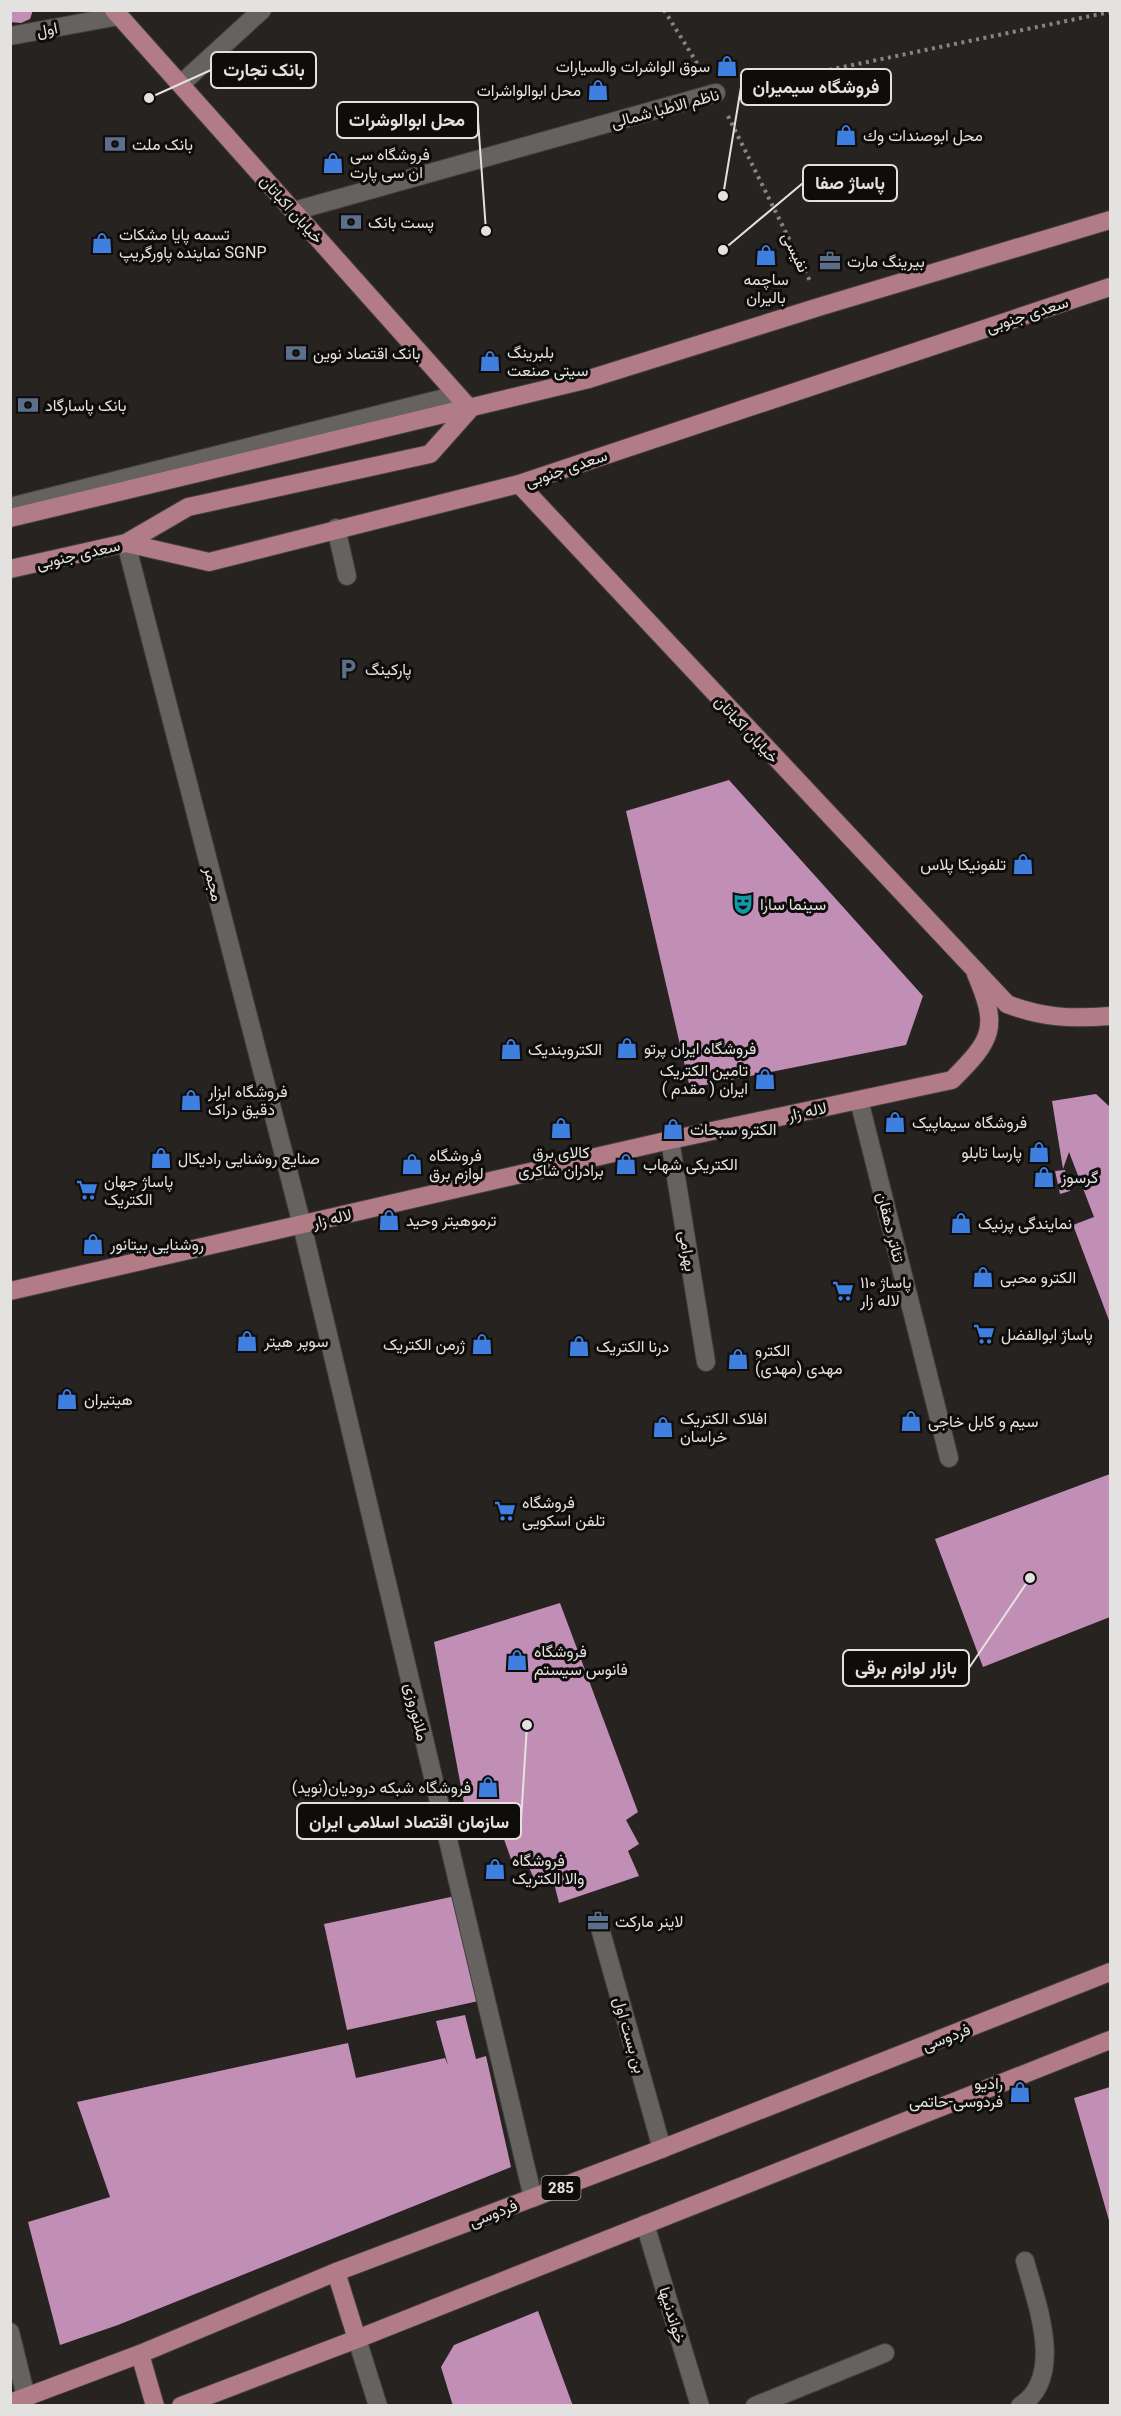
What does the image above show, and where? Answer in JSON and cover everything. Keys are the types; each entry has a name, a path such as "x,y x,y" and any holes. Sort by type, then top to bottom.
{"main road":[{"name":"خیابان اکباتان","path":"116,13 470,408"},
{"path":"10,518 589,379 822,306 1110,220"},
{"name":"سعدی جنوبی","path":"10,569 126,543 209,562 336,528 519,484 1110,287"},
{"path":"126,543 188,507 430,454 470,408"},
{"name":"خیابان اکباتان","path":"519,484 976,974"},
{"path":"976,974 1006,1004 1036,1015 1082,1018 1110,1016"},
{"name":"لاله زار","path":"10,1291 670,1140 952,1080 978,1054 990,1030 990,1006 976,974"},
{"name":"فردوسی","path":"22,2402 336,2272 662,2149 1110,1972"},
{"path":"181,2406 357,2339 1110,2040"},
{"path":"336,2272 357,2339"},
{"path":"140,2354 155,2406"}],"street":[{"path":"181,84 262,10"},
{"name":"اول","path":"10,36 116,13"},
{"name":"ناظم الاطبا شمالی","path":"294,211 716,93"},
{"path":"10,507 457,395"},
{"path":"336,528 347,576"},
{"name":"مجمر","path":"126,543 302,1225"},
{"name":"تئاتر دهقان","path":"859,1100 950,1458"},
{"name":"بهرامی","path":"670,1140 706,1362"},
{"name":"ملانوروزی","path":"302,1225 533,2198"},
{"name":"بن بست اول","path":"597,1921 662,2149"},
{"name":"خواندنیها","path":"645,2224 700,2406"},
{"path":"1020,2406 1030,2400 1036,2389 1045,2354 1043,2326 1025,2261"},
{"path":"10,2332 22,2402"},
{"path":"357,2339 378,2406"},
{"path":"755,2406 885,2353"}],"path":[{"name":"نفیسی","path":"664,10 716,93 822,306"},
{"name":"ناظم الاطبا شمالی","path":"716,93 1110,12"}],"building":[{"path":"10,10 33,10 30,19 21,23 10,22"},
{"name":"سینما سارا","path":"729,780 923,996 906,1045 690,1088 626,811"},
{"path":"1096,1094 1110,1107 1110,1323 1073,1225 1094,1217 1069,1152 1063,1169 1052,1101"},
{"path":"1065,1170 1070,1191 1060,1194 1055,1171"},
{"path":"1110,1474 1110,1617 983,1667 935,1539"},
{"path":"560,1603 638,1812 626,1820 639,1844 628,1851 639,1876 559,1903 552,1875 534,1879 524,1855 511,1859 493,1808 466,1814 434,1642"},
{"path":"460,1895 483,2000 347,2030 324,1924"},
{"path":"465,2015 476,2059 486,2056 511,2167 118,2325 60,2345 28,2222 110,2197 77,2102 348,2043 356,2078 445,2058 448,2065 436,2021"},
{"path":"1110,2087 1110,2224 1074,2098"},
{"path":"538,2311 573,2406 453,2406 441,2367 454,2345"}],"place":[{"name":"سوق الواشرات والسيارات","path":"727,66"},
{"name":"محل ابوالواشرات","path":"598,90"},
{"name":"بانک تجارت","path":"149,98"},
{"name":"محل ابوصندات وك","path":"846,135"},
{"name":"بانک ملت","path":"115,144"},
{"name":"فروشگاه سی ان سی پارت","path":"333,163"},
{"name":"فروشگاه سیمیران","path":"723,196"},
{"name":"پست بانک","path":"351,222"},
{"name":"محل ابوالوشرات","path":"486,231"},
{"name":"تسمه پایا مشکات نماینده پاورگریپ SGNP","path":"102,243"},
{"name":"پاساژ صفا","path":"723,250"},
{"name":"ساچمه بالیران","path":"766,255"},
{"name":"بیرینگ مارت","path":"830,261"},
{"name":"بانک اقتصاد نوین","path":"296,353"},
{"name":"بلبرینگ سیتی صنعت","path":"490,361"},
{"name":"بانک پاسارگاد","path":"28,405"},
{"name":"پارکینگ","path":"348,669"},
{"name":"تلفونیکا پلاس","path":"1023,864"},
{"name":"سینما سارا","path":"743,904"},
{"name":"فروشگاه ایران پرتو","path":"627,1048"},
{"name":"الکتروبندیک","path":"511,1049"},
{"name":"تامین الکتریک ایران ( مقدم )","path":"765,1079"},
{"name":"فروشگاه ابزار دقیق دراک","path":"191,1100"},
{"name":"فروشگاه سیماپیک","path":"895,1122"},
{"name":"کالای برق برادران شاکری","path":"561,1128"},
{"name":"الکترو سبحات","path":"673,1129"},
{"name":"پارسا تابلو","path":"1039,1152"},
{"name":"صنایع روشنایی رادیکال","path":"161,1158"},
{"name":"فروشگاه لوازم برق","path":"412,1164"},
{"name":"الکتریکی شهاب","path":"626,1164"},
{"name":"گرسوز","path":"1044,1177"},
{"name":"پاساژ جهان الکتریک","path":"87,1190"},
{"name":"ترموهیتر وحید","path":"389,1220"},
{"name":"نمایندگی پرنیک","path":"961,1223"},
{"name":"روشنایی بیتانور","path":"93,1244"},
{"name":"الکترو محبی","path":"983,1277"},
{"name":"پاساژ ۱۱۰ لاله زار","path":"843,1291"},
{"name":"پاساژ ابوالفضل","path":"984,1334"},
{"name":"سوپر هیتر","path":"247,1341"},
{"name":"ژرمن الکتریک","path":"482,1344"},
{"name":"درنا الکتریک","path":"579,1346"},
{"name":"الکترو مهدی (مهدی)","path":"738,1359"},
{"name":"هیتیران","path":"67,1399"},
{"name":"سیم و کابل خاجی","path":"911,1421"},
{"name":"افلاک الکتریک خراسان","path":"663,1427"},
{"name":"فروشگاه تلفن اسکویی","path":"505,1511"},
{"name":"بازار لوازم برقی","path":"1030,1578"},
{"name":"فروشگاه فانوس سیستم","path":"517,1660"},
{"name":"سازمان اقتصاد اسلامی ایران","path":"527,1725"},
{"name":"فروشگاه شبکه درودیان(نوید)","path":"488,1787"},
{"name":"فروشگاه والا الکتریک","path":"495,1869"},
{"name":"لاینر مارکت","path":"598,1921"},
{"name":"رادیو فردوسی-حاتمی","path":"1020,2092"}]}
